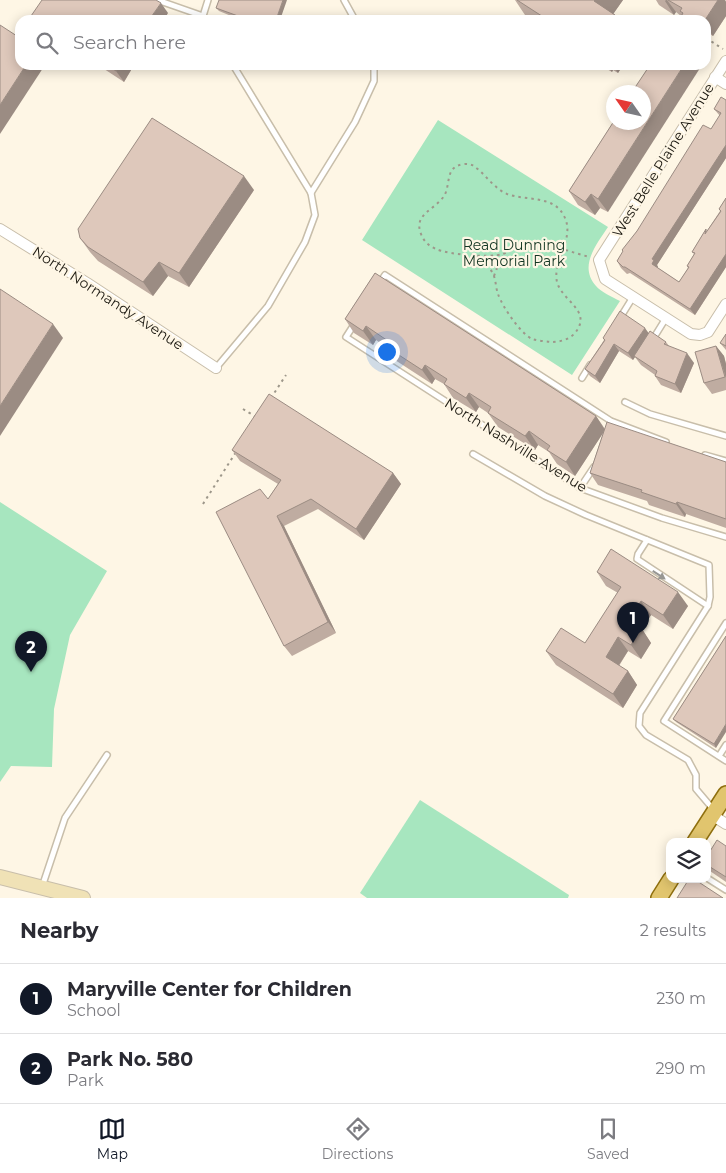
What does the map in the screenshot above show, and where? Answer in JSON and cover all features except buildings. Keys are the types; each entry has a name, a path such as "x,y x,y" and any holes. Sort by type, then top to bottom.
{"main road":[{"path":"698,838 726,794"},
{"path":"659,898 668,883"}],"street":[{"name":"West Belle Plaine Avenue","path":"599,260 726,61"},
{"path":"715,78 726,84"},
{"name":"North Normandy Avenue","path":"0,229 216,368"},
{"path":"599,260 605,279 691,334 700,335 708,332 726,304"},
{"path":"714,813 726,824"},
{"path":"0,878 82,898"}],"lane":[{"path":"157,0 196,15"},
{"path":"205,15 208,0"},
{"path":"344,0 352,15"},
{"path":"216,368 268,306 306,242 315,215 311,193 297,167 236,70"},
{"path":"311,193 355,122 374,81 374,70"},
{"path":"375,290 385,275 615,422 669,443"},
{"path":"618,321 633,297"},
{"name":"North Nashville Avenue","path":"361,314 346,337 580,488 662,518 726,537"},
{"path":"651,342 666,318"},
{"path":"582,378 592,362"},
{"path":"625,402 650,414 726,436"},
{"path":"611,430 615,422"},
{"path":"695,453 726,462"},
{"path":"473,454 545,496 586,515 709,565 710,597 708,606 640,713 640,726 646,735 688,760 696,775 696,788 714,813"},
{"path":"580,488 596,463"},
{"path":"647,540 637,559 708,606"},
{"path":"726,623 664,721 726,761"},
{"path":"719,756 726,745"},
{"path":"39,889 65,818 107,755"},
{"path":"711,881 726,890"}],"path":[{"path":"711,41 722,49"},
{"path":"477,256 494,276 501,302 526,334 531,338 552,342 574,335 580,319 579,312 557,282 557,273 563,250 568,232 564,214 558,206 545,201 519,198 506,193 471,165 463,164 456,166 451,171 444,197 421,216 418,227 421,236 427,244 439,250 477,256 490,256 506,252 518,246 539,244 563,250 599,260"},
{"path":"494,276 500,260 506,252"},
{"path":"268,404 286,375"},
{"path":"243,408 258,418"},
{"path":"203,504 238,450"}],"green space":[{"name":"Read Dunning Memorial Park","path":"438,120 608,227 591,255 589,271 591,278 598,288 620,301 572,375 362,240"},
{"path":"0,502 107,571 70,635 54,709 52,767 11,766 0,782"},
{"path":"420,800 569,895 568,898 367,898 360,893"}],"place":[{"name":"Maryville Center for Children","path":"633,643"},
{"name":"Park No. 580","path":"31,672"}]}
